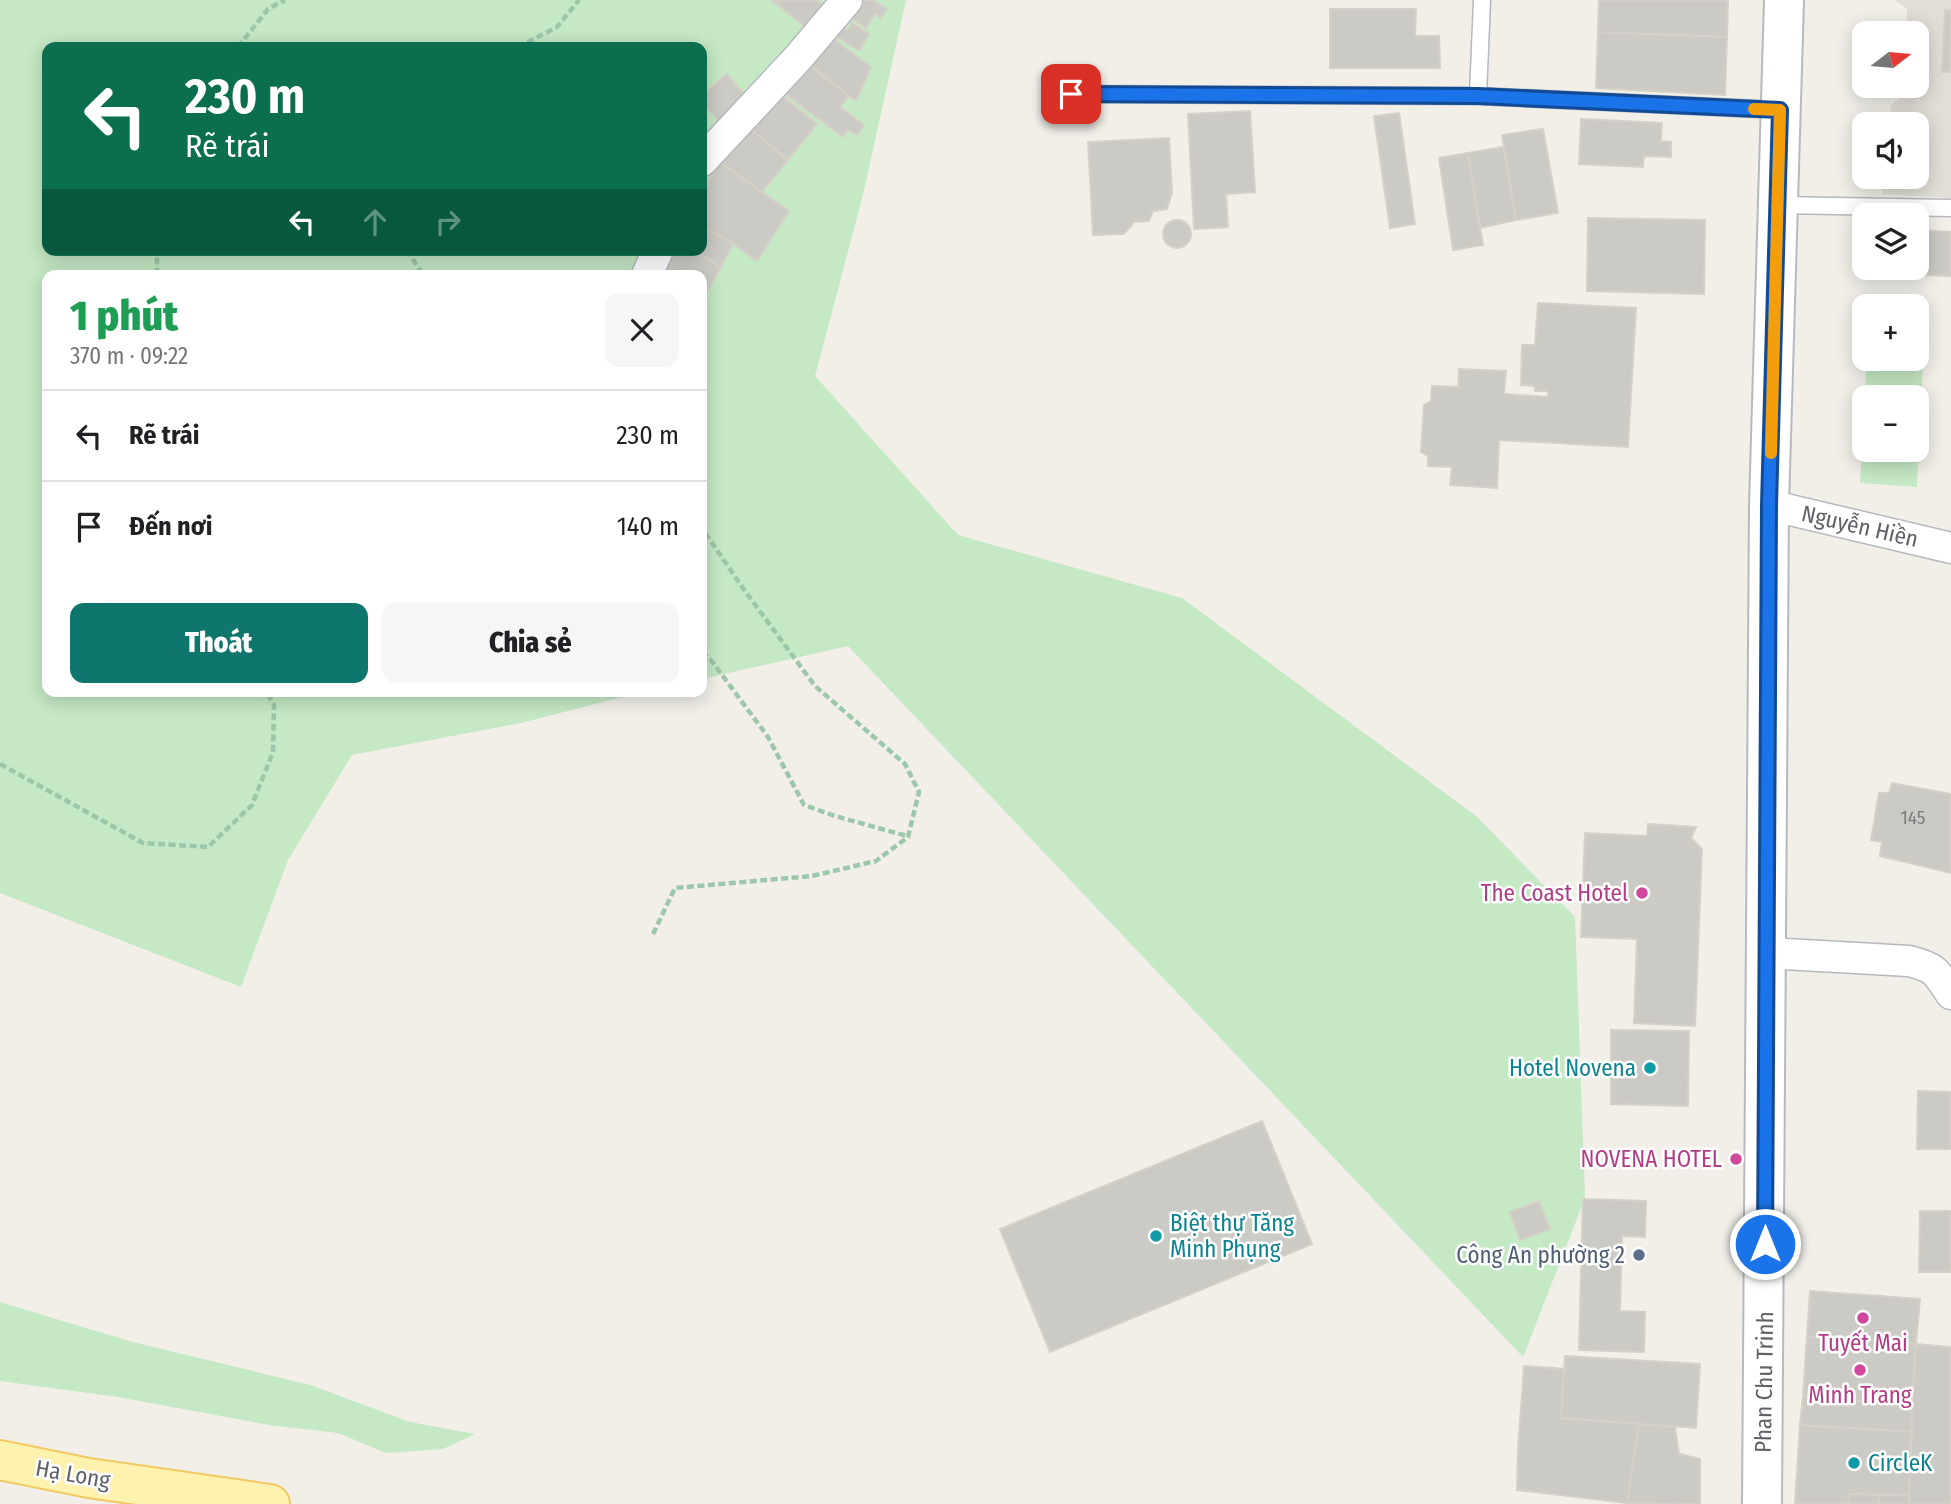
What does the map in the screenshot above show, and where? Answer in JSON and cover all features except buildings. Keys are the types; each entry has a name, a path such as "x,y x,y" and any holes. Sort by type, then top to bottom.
{"main road":[{"name":"Phan Chu Trinh","path":"1762,1504 1769,505 1784,0"},
{"name":"Hạ Long","path":"0,1460 89,1478 270,1504"}],"street":[{"path":"707,156 798,58 847,0"},
{"name":"Nguyễn Hiền","path":"1769,505 1951,548"},
{"path":"1767,953 1909,961 1929,966 1941,977 1951,994"}],"lane":[{"path":"1478,96 1482,0"},
{"path":"1071,94 1478,96 1780,110"},
{"path":"1778,205 1951,208"}],"path":[{"path":"242,42 268,9 285,0"},
{"path":"528,42 556,27 579,0"},
{"path":"653,934 675,888 812,876 876,861 908,837 919,792 905,764 815,686 741,587 707,536"},
{"path":"707,656 768,737 804,804 908,837"},
{"path":"0,764 143,843 208,847 252,805 273,752 274,705 269,697"}],"shaded area":[{"path":"1894,0 1951,0 1951,198 1882,194 1883,189 1929,189 1929,112 1890,112 1891,105 1901,98 1929,98 1929,21 1907,21 1907,9"}],"green space":[{"path":"0,0 906,0 863,195 815,376 958,535 1182,598 1476,816 1575,917 1585,1198 1523,1357 848,646 707,678 707,270 42,270 42,697 623,697 521,723 352,755 288,860 241,987 0,893"},
{"path":"1866,371 1923,371 1922,385 1865,385"},
{"path":"1861,462 1918,462 1917,487 1860,483"},
{"path":"0,1302 129,1341 310,1385 410,1422 475,1434 443,1449 386,1453 338,1433 269,1425 118,1397 0,1381"}],"slow traffic":[{"path":"1754,109 1780,110 1771,453"}],"place":[{"name":"The Coast Hotel","path":"1642,893"},
{"name":"Hotel Novena","path":"1650,1068"},
{"name":"NOVENA HOTEL","path":"1736,1159"},
{"name":"Biệt thự Tăng Minh Phụng","path":"1156,1236"},
{"name":"Công An phường 2","path":"1639,1255"},
{"name":"Tuyết Mai","path":"1863,1318"},
{"name":"Minh Trang","path":"1860,1370"},
{"name":"CircleK","path":"1854,1463"}],"route":[{"path":"1071,94 1478,96 1780,110 1769,505 1765,1244"}]}
